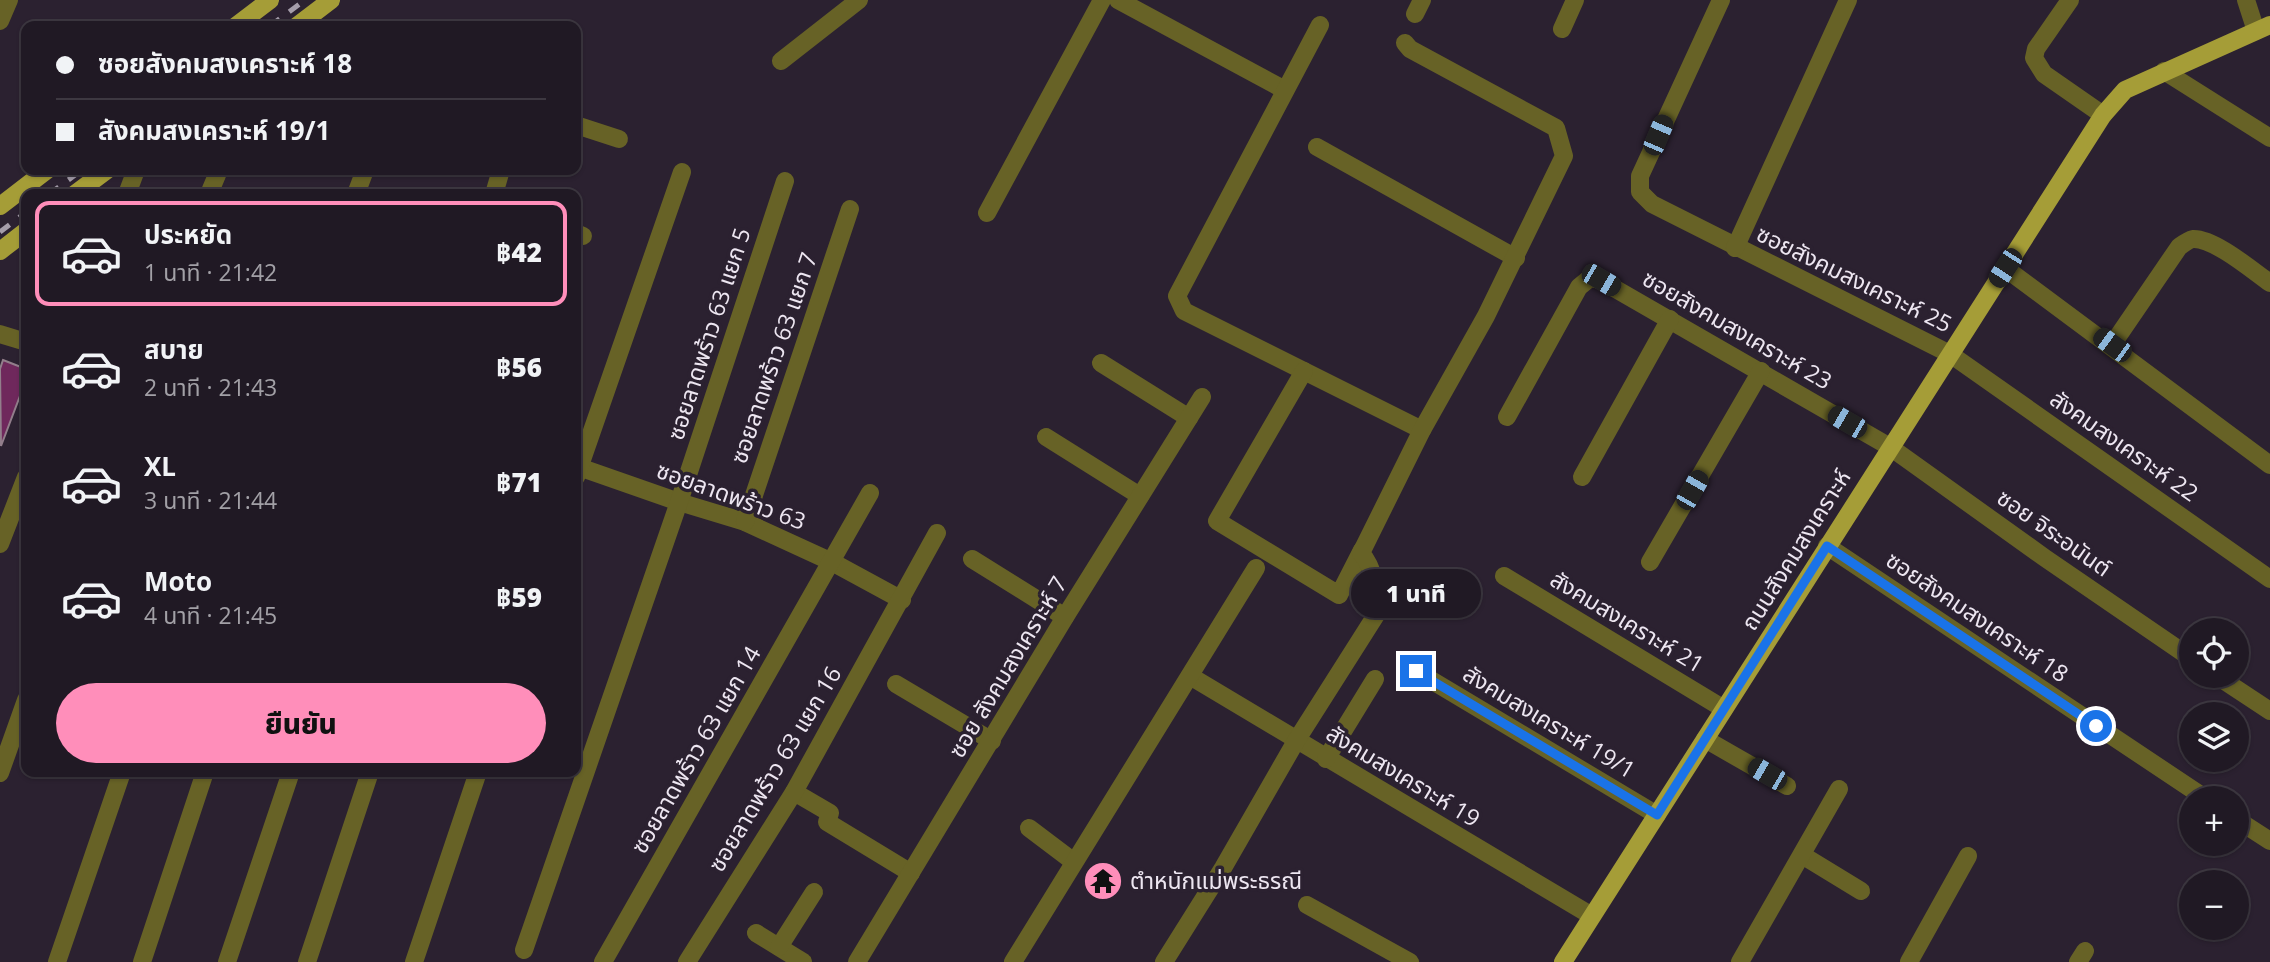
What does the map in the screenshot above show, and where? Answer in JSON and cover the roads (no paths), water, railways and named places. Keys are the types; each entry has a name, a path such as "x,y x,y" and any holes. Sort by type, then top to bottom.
{"main road":[{"path":"243,21 270,0"},
{"path":"311,21 331,0"},
{"name":"ถนนสังคมสงเคราะห์","path":"1563,962 2102,115 2125,90 2263,28"},
{"path":"22,189 40,175"},
{"path":"85,189 101,175"},
{"path":"0,206 21,190"},
{"path":"0,251 21,235"}],"street":[{"path":"0,21 9,0"},
{"path":"781,61 859,0"},
{"path":"987,213 1102,0"},
{"path":"1118,0 1284,90"},
{"path":"1562,29 1575,0"},
{"name":"ซอยสังคมสงเคราะห์ 25","path":"1721,0 1640,176 1640,192 1652,204 1735,248 1950,354"},
{"path":"1735,248 1848,0"},
{"path":"2070,0 2036,49 2034,58 2044,74 2102,115"},
{"path":"2246,0 2263,28"},
{"path":"1320,25 1177,296 1184,311 1422,430"},
{"path":"1304,370 1217,521 1339,595 1422,430 1470,348 1564,156 1556,128 1410,49 1405,43"},
{"path":"2164,71 2270,138"},
{"path":"581,127 619,139"},
{"path":"1317,147 1516,258"},
{"path":"581,459 682,172"},
{"name":"ซอยลาดพร้าว 63 แยก 5","path":"524,950 679,502 785,181"},
{"name":"ซอยลาดพร้าว 63 แยก 7","path":"745,522 850,209"},
{"path":"2112,345 2179,247 2186,242 2194,239 2215,246 2270,282"},
{"path":"2005,268 2270,465"},
{"name":"ซอยสังคมสงเคราะห์ 23","path":"1507,417 1579,287 1590,278 1601,280 1890,447"},
{"path":"1582,477 1670,319"},
{"path":"0,334 21,340"},
{"name":"สังคมสงเคราะห์ 22","path":"1950,354 2270,579"},
{"path":"1101,363 1189,418"},
{"path":"1650,562 1761,371"},
{"name":"ซอย สังคมสงเคราะห์ 7","path":"857,962 1065,617 1202,397"},
{"path":"1046,438 1140,496"},
{"name":"ซอย จิระอนันต์","path":"1890,447 2179,650"},
{"name":"ซอยลาดพร้าว 63","path":"581,471 745,522 832,562 902,600"},
{"path":"0,544 21,490"},
{"name":"ซอยลาดพร้าว 63 แยก 14","path":"603,962 870,493"},
{"name":"ซอยลาดพร้าว 63 แยก 16","path":"687,962 794,792 937,533"},
{"name":"ซอยสังคมสงเคราะห์ 18","path":"1827,546 2187,786"},
{"path":"1164,962 1223,869 1296,741 1376,615 1378,607 1372,573 1361,553 1362,550"},
{"path":"972,559 1065,617"},
{"path":"1013,962 1256,568"},
{"name":"สังคมสงเคราะห์ 21","path":"1504,576 1724,709"},
{"name":"สังคมสงเคราะห์ 19/1","path":"1416,671 1657,815"},
{"name":"สังคมสงเคราะห์ 19","path":"1190,676 1592,916"},
{"path":"1326,759 1375,679"},
{"path":"896,684 992,741"},
{"path":"2235,688 2270,711"},
{"path":"0,773 21,714"},
{"path":"1705,739 1787,786"},
{"path":"57,962 120,777"},
{"path":"142,962 203,777"},
{"path":"227,962 289,777"},
{"path":"307,962 368,777"},
{"path":"414,962 476,777"},
{"path":"1740,962 1839,789"},
{"path":"794,792 830,813 827,822 911,873"},
{"path":"2249,827 2270,841"},
{"path":"1029,828 1074,862"},
{"path":"1802,855 1861,891"},
{"path":"1909,962 1968,856"},
{"path":"779,947 814,892"},
{"path":"1307,905 1410,962"},
{"path":"756,933 803,962"}],"railway":[{"path":"277,21 305,0"},
{"path":"56,189 75,175"},
{"path":"0,232 21,216"}],"place":[{"name":"ตำหนักแม่พระธรณี","path":"1103,881"}]}
